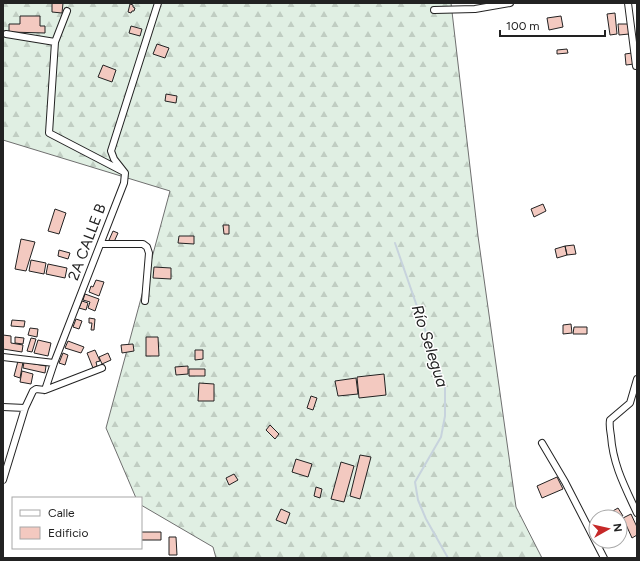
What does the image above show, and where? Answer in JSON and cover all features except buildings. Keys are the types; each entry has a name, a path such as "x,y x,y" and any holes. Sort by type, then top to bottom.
{"street":[{"path":"125,173 114,160 111,151 158,3"},
{"path":"434,10 475,9 510,3"},
{"path":"628,3 636,66"},
{"path":"67,11 56,42 48,133 125,173"},
{"path":"6,34 56,42"},
{"name":"2A CALLE B","path":"45,390 54,363 124,183 125,173"},
{"path":"101,244 143,244 147,247 149,253 145,301"},
{"path":"3,357 54,363"},
{"path":"3,480 19,434 26,408 33,391 36,389 45,390 102,368"},
{"path":"637,379 630,403 610,420 610,424 611,444 618,472 637,513"},
{"path":"3,407 26,408"},
{"path":"542,443 565,482 604,558"}],"green space":[{"path":"3,3 451,3 478,236 516,507 542,558 216,558 213,547 142,506 142,497 136,497 106,428 170,191 3,140"}],"waterway":[{"name":"Río Selegua","path":"395,243 445,387 445,416 441,437 415,482 418,500 426,519 448,558"}]}
